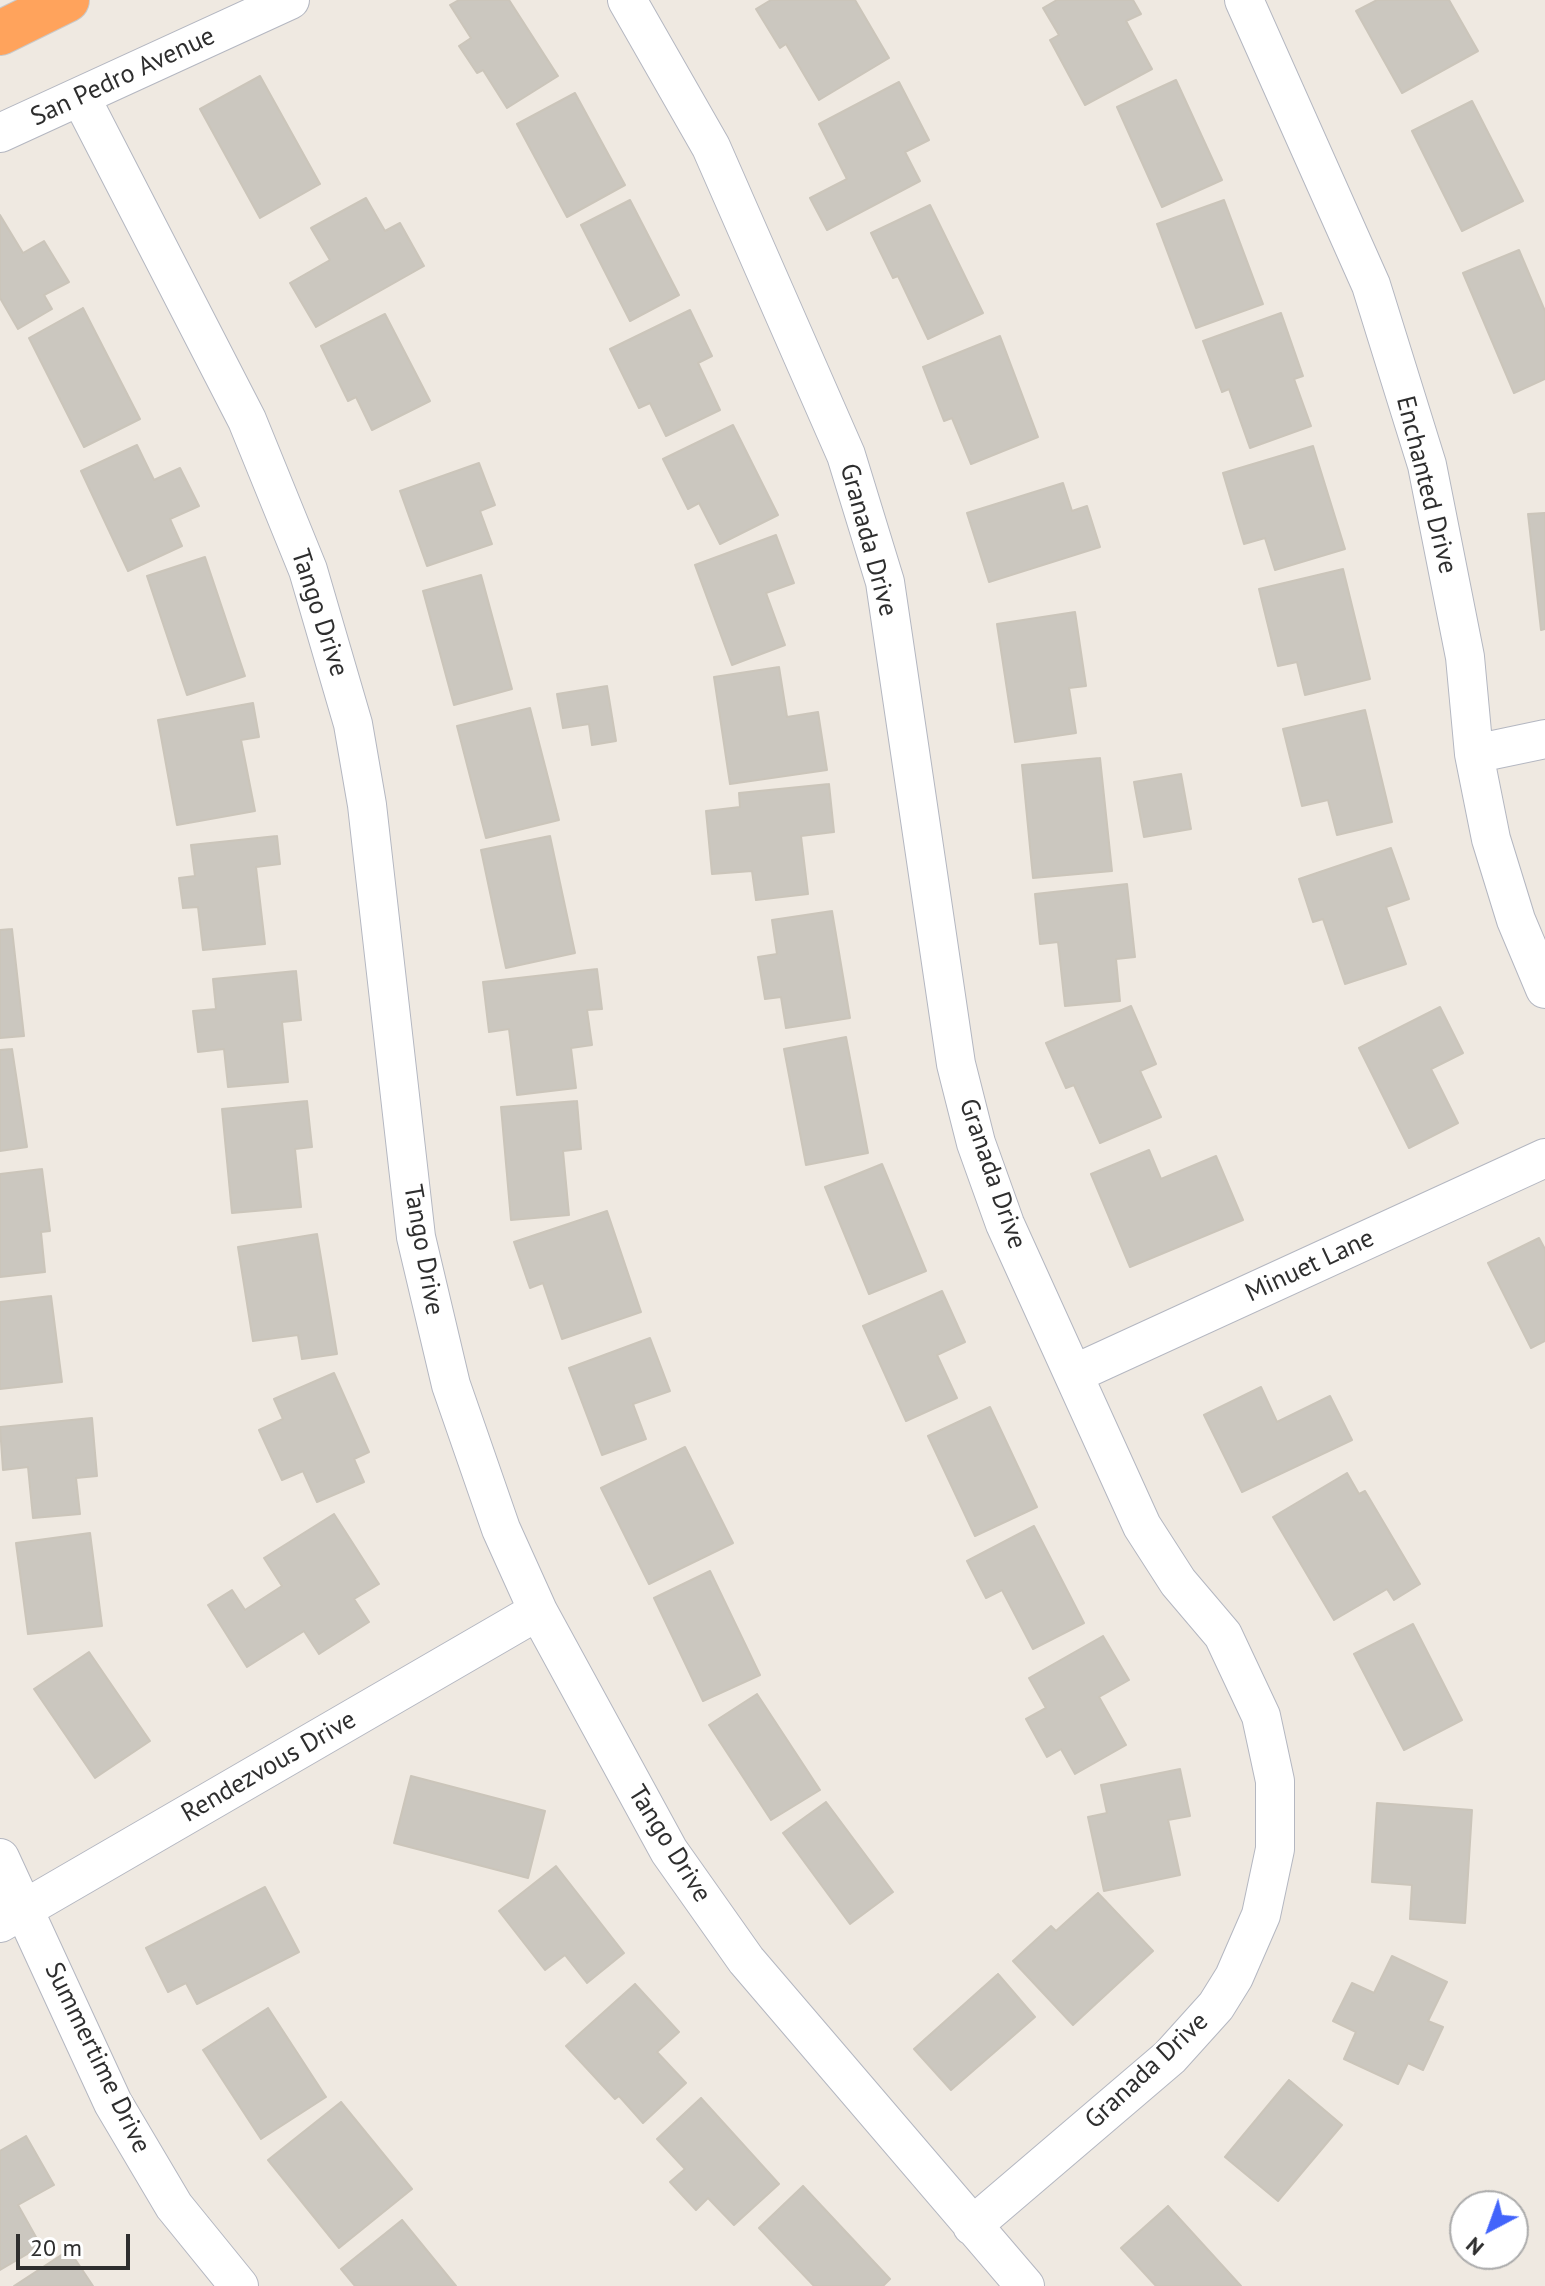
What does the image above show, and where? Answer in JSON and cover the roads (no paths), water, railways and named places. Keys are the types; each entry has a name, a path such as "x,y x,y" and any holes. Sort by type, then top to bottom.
{"highway":[{"path":"0,33 67,0"}],"street":[{"name":"San Pedro Avenue","path":"0,133 290,0"},
{"name":"Granada Drive","path":"627,0 711,147 846,455 885,582 956,1064 976,1143 1005,1224 1142,1526 1178,1582 1223,1635 1261,1716 1275,1781 1275,1849 1261,1915 1234,1977 1216,2006 1170,2057 972,2226"},
{"name":"Enchanted Drive","path":"1244,0 1371,285 1427,465 1465,657 1474,754 1499,866 1516,920 1545,989"},
{"name":"Tango Drive","path":"81,98 247,420 308,570 353,724 367,805 416,1237 451,1385 501,1529 538,1611 602,1733 686,1875 746,1960 1025,2286"},
{"path":"1474,754 1545,739"},
{"name":"Minuet Lane","path":"1074,1374 1545,1158"},
{"name":"Rendezvous Drive","path":"13,1916 538,1611"},
{"name":"Summertime Drive","path":"0,1858 13,1916 113,2103 174,2206 239,2286"}]}
